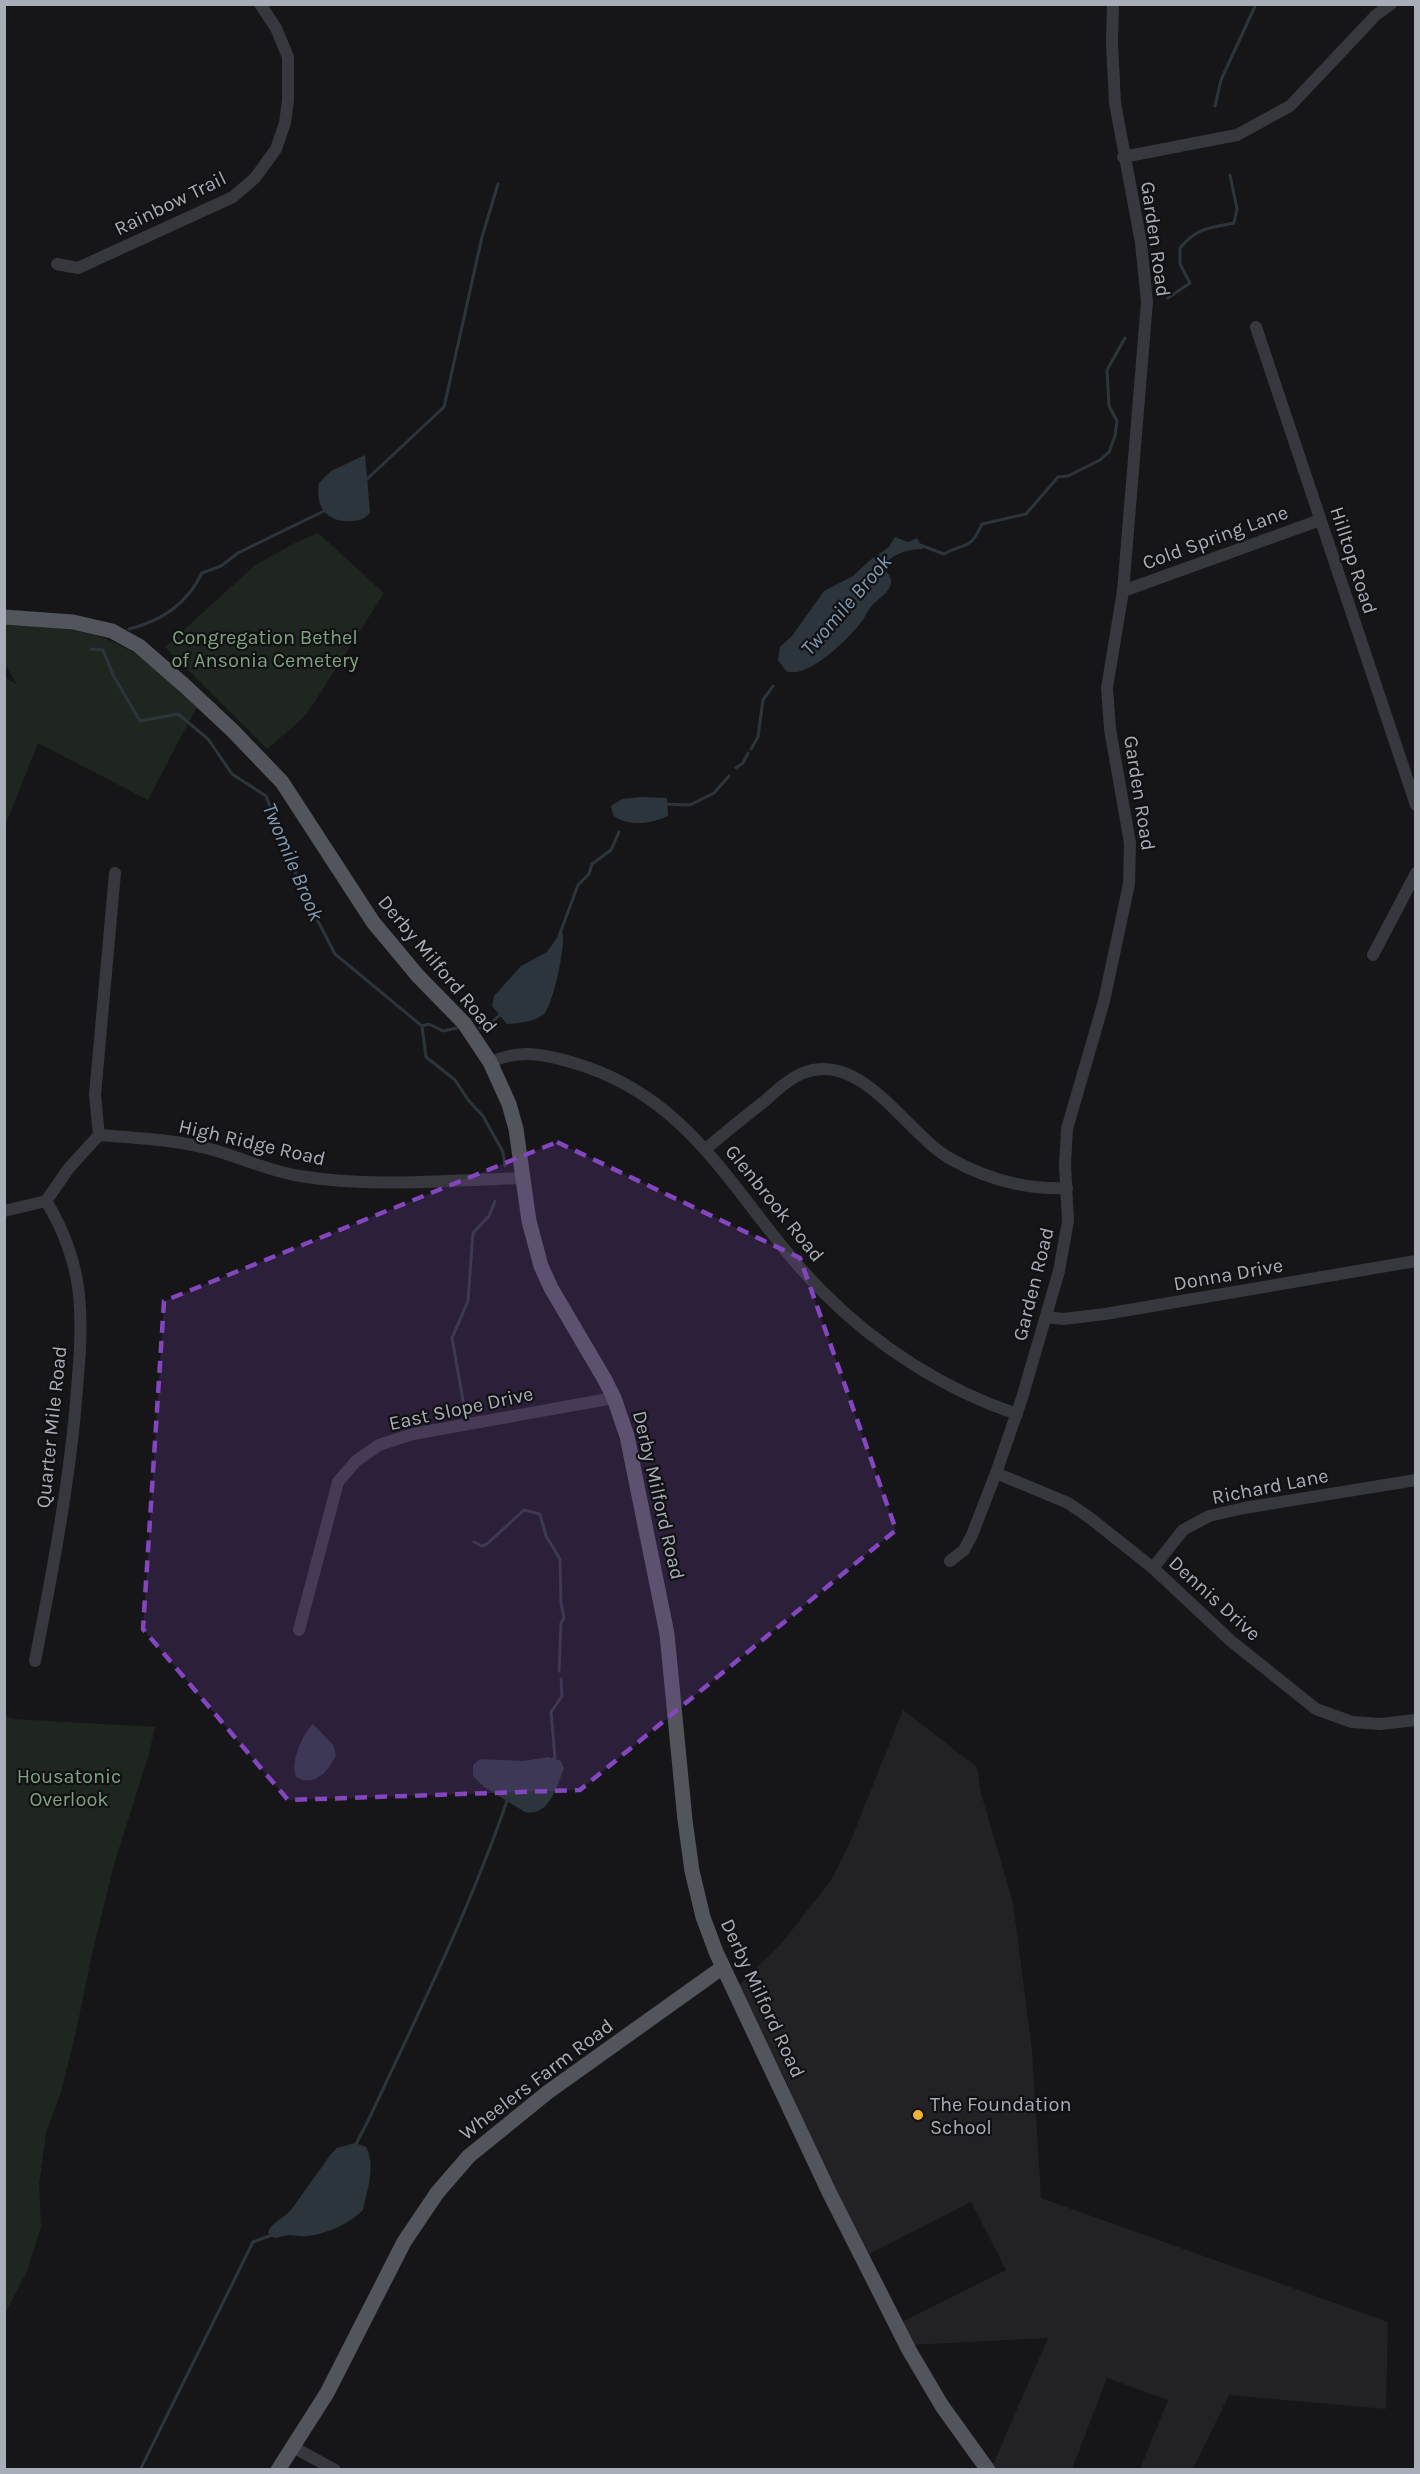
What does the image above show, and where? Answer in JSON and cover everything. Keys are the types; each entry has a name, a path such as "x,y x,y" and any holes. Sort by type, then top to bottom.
{"main road":[{"name":"Derby Milford Road","path":"4,617 73,622 112,631 139,646 185,686 282,782 373,922 418,976 464,1023 490,1062 516,1129 529,1221 541,1266 550,1288 593,1357 614,1398 632,1457 667,1634 685,1820 692,1871 703,1917 723,1967 828,2192 909,2350 942,2406 988,2469"},
{"name":"Wheelers Farm Road","path":"278,2469 327,2393 404,2242 437,2193 469,2156 548,2092 723,1967"}],"street":[{"name":"Rainbow Trail","path":"57,264 78,268 233,197 255,178 276,149 285,123 288,100 288,57 276,28 260,4"},
{"name":"Garden Road","path":"950,1560 964,1550 972,1535 1017,1414 1046,1317 1066,1241 1068,1221 1065,1165 1067,1129 1111,973 1129,884 1130,843 1107,704 1123,591 1147,302 1141,243 1123,157 1112,68 1113,4"},
{"path":"1123,157 1237,135 1290,106 1376,15 1391,4"},
{"name":"Hilltop Road","path":"1256,327 1416,805"},
{"name":"Cold Spring Lane","path":"1123,591 1320,520"},
{"path":"4,1211 46,1201 69,1168 99,1135 95,1095 115,873"},
{"path":"1372,955 1416,873"},
{"name":"Glenbrook Road","path":"490,1062 513,1054 532,1053 573,1062 604,1074 658,1106 706,1149 788,1254 850,1318 921,1369 970,1396 1017,1414"},
{"path":"706,1149 790,1081 812,1070 828,1070 841,1072 866,1085 923,1138 947,1157 973,1170 1012,1184 1034,1188 1067,1188"},
{"name":"High Ridge Road","path":"99,1135 191,1145 215,1150 296,1176 327,1180 363,1182 524,1178"},
{"name":"Quarter Mile Road","path":"35,1660 70,1463 79,1364 77,1285 64,1240 55,1216 46,1201"},
{"name":"Donna Drive","path":"1046,1317 1063,1319 1116,1312 1416,1261"},
{"name":"East Slope Drive","path":"299,1630 338,1482 356,1461 379,1445 413,1434 614,1398"},
{"name":"Dennis Drive","path":"996,1473 1068,1503 1153,1568 1231,1641 1316,1709 1352,1722 1380,1724 1416,1720"},
{"name":"Richard Lane","path":"1153,1568 1183,1530 1209,1516 1244,1508 1416,1480"},
{"path":"293,2447 335,2469"}],"highlighted area":[{"path":"557,1142 800,1258 896,1530 580,1790 288,1800 143,1629 164,1301"}],"shaded area":[{"name":"The Foundation School","path":"903,1710 977,1767 981,1793 1013,1903 1032,2051 1041,2198 1388,2322 1386,2409 1229,2395 1193,2469 1140,2469 1168,2400 1107,2378 1072,2469 991,2469 1048,2338 910,2345 898,2324 1006,2270 971,2202 869,2254 811,2141 790,2090 739,1985 781,1944 832,1879 851,1840"}],"green space":[{"name":"Congregation Bethel of Ansonia Cemetery","path":"318,533 384,593 303,718 267,749 165,647 254,566"},
{"path":"5,624 67,629 119,644 147,662 197,706 148,800 38,743 5,826 5,678 17,684 5,664"},
{"name":"Housatonic Overlook","path":"5,1716 14,1719 155,1727 149,1754 115,1861 61,2092 46,2133 39,2185 41,2227 27,2271 5,2314"}],"water":[{"path":"365,455 370,512 366,517 358,520 334,519 324,511 321,505 319,483 331,471"},
{"path":"895,537 908,542 917,538 923,549 900,553 885,563 881,568 890,577 889,589 871,607 852,633 825,658 804,670 786,671 778,660 780,647 792,636 824,591 853,576 889,547"},
{"path":"667,798 668,816 654,821 632,823 613,815 611,806 622,799"},
{"path":"562,931 561,959 548,1008 536,1019 507,1024 492,1006 494,996 521,966 547,952"},
{"path":"313,1724 333,1745 336,1755 320,1776 303,1780 296,1777 296,1757 301,1742"},
{"path":"548,1757 561,1761 564,1768 551,1798 541,1810 534,1812 525,1812 484,1787 473,1776 473,1765 480,1759 523,1761"},
{"path":"355,2143 366,2147 370,2162 370,2178 363,2210 344,2224 322,2233 272,2237 268,2232 270,2229 291,2210 331,2154 337,2148"}],"waterway":[{"name":"Twomile Brook","path":"1215,106 1221,80 1256,4"},
{"path":"1168,298 1190,283 1180,264 1180,248 1186,241 1204,230 1234,223 1237,209 1230,175"},
{"path":"365,481 444,407 482,237 498,184"},
{"name":"Twomile Brook","path":"920,545 944,554 966,545 978,533 982,524 1026,514 1058,477 1068,476 1100,460 1109,452 1115,436 1117,421 1109,406 1107,370 1125,338"},
{"path":"129,629 141,626 172,610 189,594 202,573 221,566 238,553 326,510"},
{"name":"Twomile Brook","path":"91,649 103,650 113,675 140,721 178,714 208,739 232,774 266,796 303,892 335,954 422,1026"},
{"path":"751,749 758,737 763,700 773,686"},
{"path":"736,768 743,763 748,753"},
{"path":"664,804 690,805 714,793 729,776"},
{"name":"Twomile Brook","path":"559,936 578,885 589,874 592,864 611,850 619,832"},
{"name":"Twomile Brook","path":"480,1028 491,1023 501,1014"},
{"name":"Twomile Brook","path":"422,1026 429,1024 443,1031 457,1028"},
{"path":"422,1026 426,1057 455,1080 469,1101 483,1116 503,1152 505,1166"},
{"path":"465,1412 452,1338 468,1301 473,1233 489,1216 495,1201"},
{"path":"474,1542 482,1546 487,1544 524,1510 540,1514 546,1536 560,1559 561,1603 564,1618 561,1623 559,1671"},
{"path":"552,1760 555,1758 551,1712 562,1696 561,1679"},
{"path":"355,2146 442,1961 477,1880 508,1798"},
{"path":"140,2470 253,2242 272,2235"}],"place":[{"name":"The Foundation School","path":"918,2115"}]}
